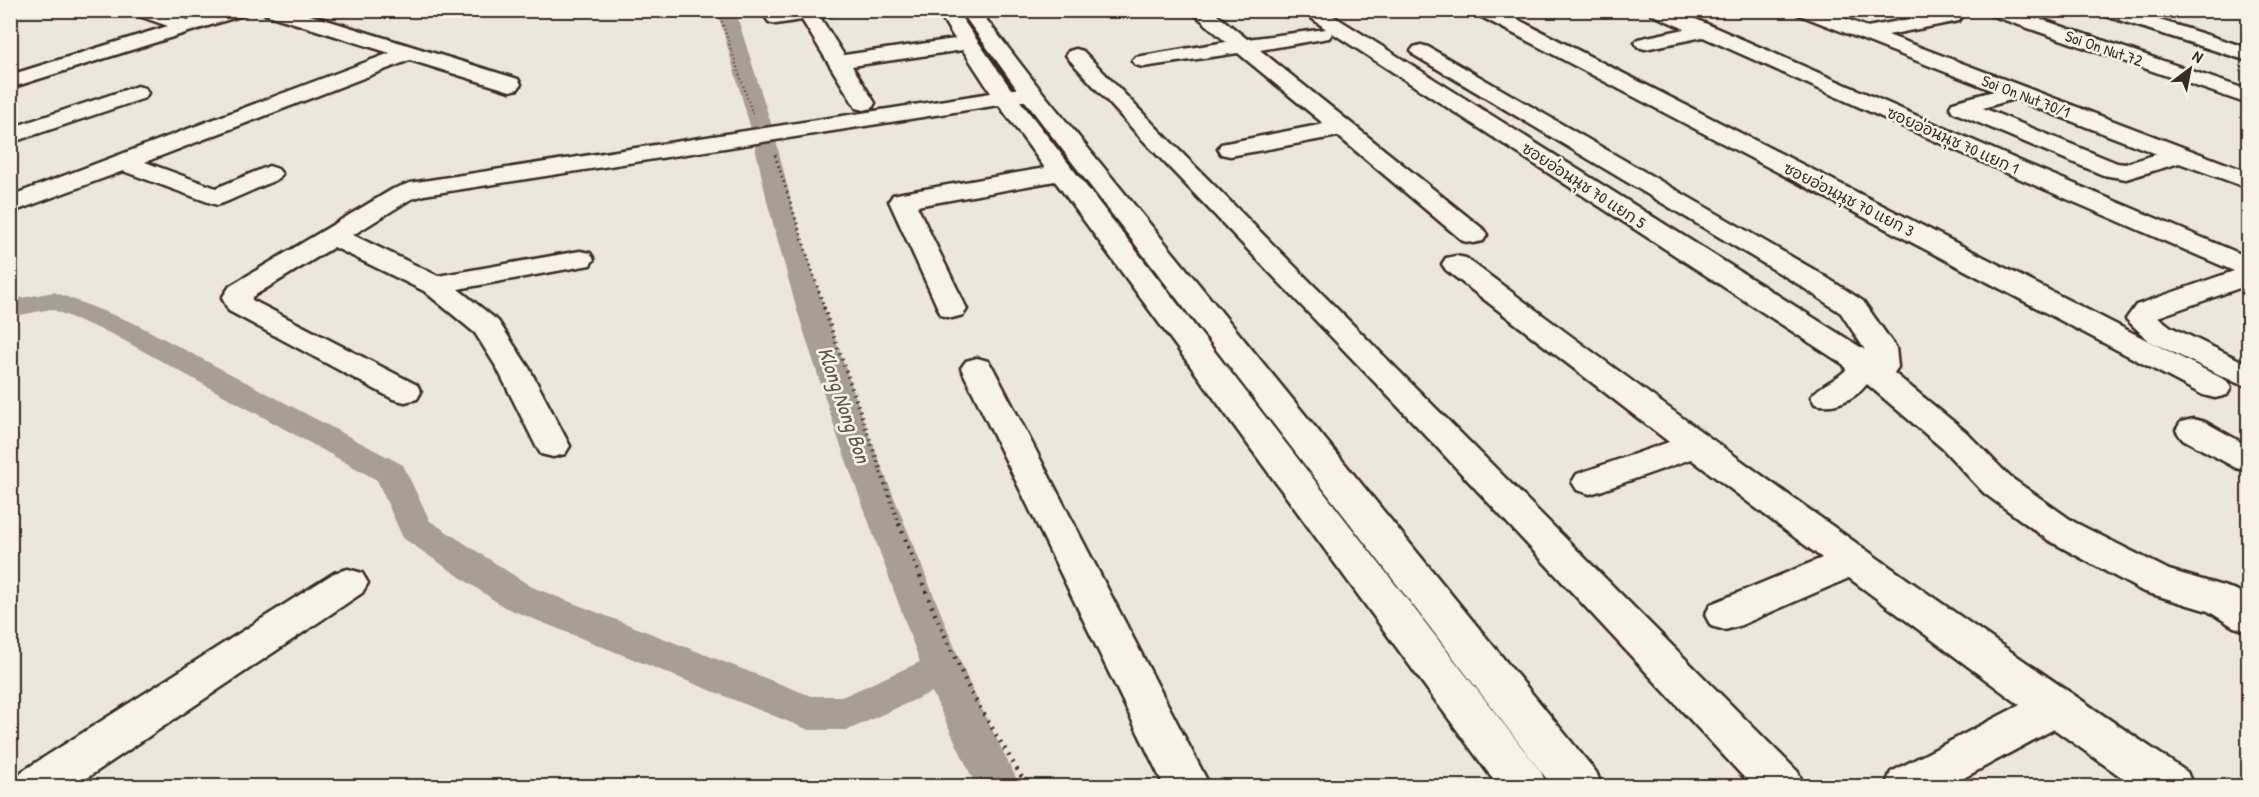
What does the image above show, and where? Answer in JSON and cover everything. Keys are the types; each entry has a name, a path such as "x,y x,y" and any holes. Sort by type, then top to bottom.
{"street":[{"path":"140,10 189,26"},
{"path":"10,82 239,10"},
{"path":"272,10 510,84"},
{"path":"776,18 830,10"},
{"path":"946,10 968,43 1018,95 1579,786"},
{"path":"969,10 1062,172 1524,786"},
{"path":"1199,10 1343,128 1465,249 1693,446 2055,707 2170,786"},
{"name":"ซอยอ่อนนุช 70 แยก 5","path":"1310,10 1858,360 1954,440 1998,485 2061,531 2156,581 2240,607"},
{"name":"ซอยอ่อนนุช 70 แยก 3","path":"1483,10 2215,388"},
{"name":"ซอยอ่อนนุช 70 แยก 1","path":"1658,10 2018,169 2248,267"},
{"name":"Soi On Nut 70/1","path":"1804,10 2248,182"},
{"name":"Soi On Nut 72","path":"1994,10 2248,98"},
{"path":"2107,10 2248,55"},
{"path":"808,14 864,103"},
{"path":"1863,34 1952,17"},
{"path":"2036,25 2061,17"},
{"path":"1645,43 1705,31"},
{"path":"1143,61 1322,34"},
{"path":"838,62 968,43"},
{"path":"1421,51 1808,278 1852,307 1880,348 1882,367 1858,360"},
{"path":"10,205 409,53"},
{"path":"1076,55 1149,134 1445,435 1781,786"},
{"path":"2014,92 1961,108 2112,170 2126,172 2178,154"},
{"path":"10,136 137,93"},
{"path":"405,392 239,305 237,298 240,292 402,194 419,188 1018,95"},
{"path":"1230,149 1343,128"},
{"path":"123,162 216,196 269,174"},
{"path":"952,309 902,201 1062,172"},
{"path":"333,236 434,285 487,327 513,368 553,446"},
{"path":"434,285 580,259"},
{"path":"2248,276 2147,311 2141,319 2151,329 2248,376"},
{"path":"1827,397 1847,387 1862,371 1858,360"},
{"path":"976,368 1187,786"},
{"path":"2193,430 2248,460"},
{"path":"1590,482 1693,446"},
{"path":"1725,615 1852,561"},
{"path":"38,786 348,583"},
{"path":"1908,786 2055,707"}],"path":[{"path":"718,10 768,133 836,345 904,538 963,679 1027,786"}],"waterway":[{"name":"Klong Nong Bon","path":"726,10 763,133 780,205 810,307 854,438 943,669"},
{"path":"10,309 54,300 124,329 391,473 416,529 518,597 809,713 848,713 943,669"},
{"name":"Klong Nong Bon","path":"943,669 998,786"}]}
